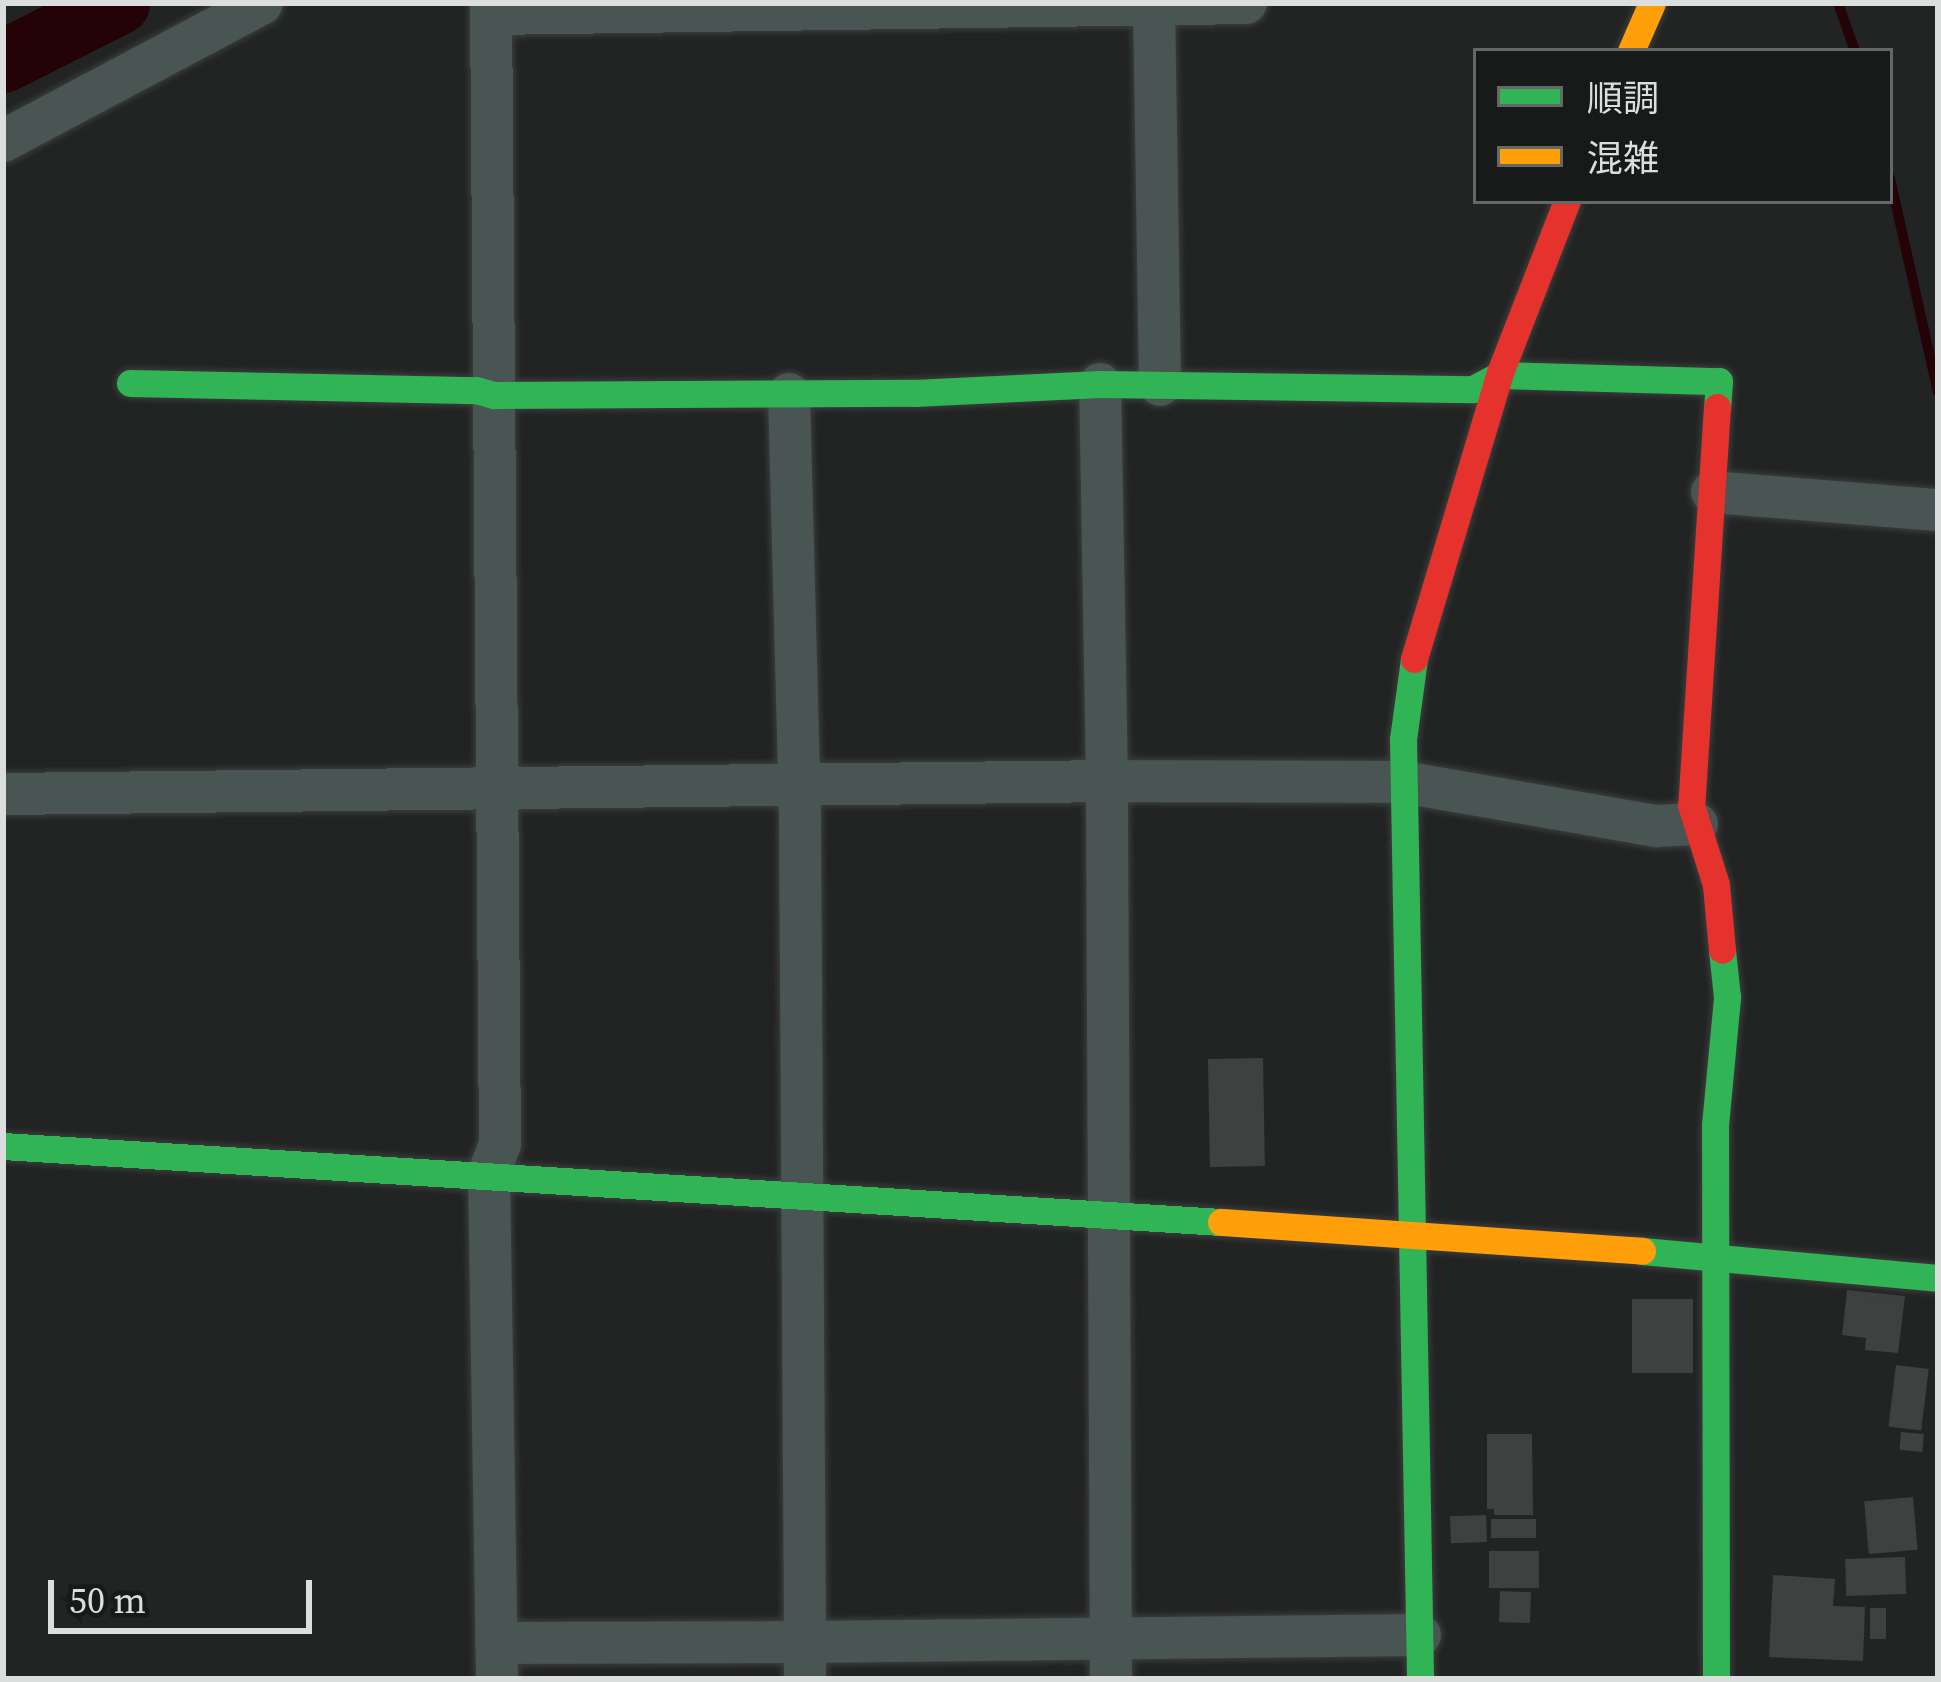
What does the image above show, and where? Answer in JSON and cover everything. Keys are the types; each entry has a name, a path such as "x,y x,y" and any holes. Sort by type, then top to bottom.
{"street":[{"path":"3,141 262,3"},
{"path":"1154,3 1160,385"},
{"path":"1246,3 491,9 500,1144 490,1173 497,1661 805,1660 1110,1635 1420,1635"},
{"path":"1632,48 1652,3"},
{"path":"1420,1679 1403,739 1418,636 1499,375 1566,204"},
{"path":"130,383 476,390 494,395 789,394 1100,384 1473,389 1499,375 1720,381 1691,805 1716,885 1727,997 1715,1125 1716,1679"},
{"path":"1100,384 1112,1214 1111,1679"},
{"path":"789,394 795,785 800,821 805,1660"},
{"path":"1712,492 1938,510"},
{"path":"3,794 494,786 1403,782 1656,826 1697,824"},
{"path":"3,1146 1112,1214 1716,1256 1938,1278"}],"building":[{"path":"1263,1058 1265,1166 1210,1167 1208,1059"},
{"path":"1847,1290 1905,1296 1898,1353 1865,1350 1866,1338 1842,1335"},
{"path":"1632,1299 1693,1299 1693,1373 1632,1373"},
{"path":"1896,1365 1929,1369 1921,1431 1888,1427"},
{"path":"1901,1432 1924,1434 1922,1452 1899,1450"},
{"path":"1487,1434 1532,1434 1533,1515 1494,1515 1494,1509 1487,1509"},
{"path":"1913,1497 1918,1550 1869,1554 1864,1501"},
{"path":"1486,1515 1487,1542 1451,1543 1450,1516"},
{"path":"1491,1519 1536,1519 1536,1538 1491,1538"},
{"path":"1489,1551 1539,1551 1539,1588 1489,1588"},
{"path":"1905,1557 1906,1594 1846,1596 1845,1559"},
{"path":"1773,1575 1835,1579 1833,1606 1865,1607 1863,1661 1769,1657"},
{"path":"1500,1591 1531,1592 1530,1623 1499,1622"},
{"path":"1870,1608 1886,1608 1886,1639 1870,1639"}],"waterway":[{"path":"3,61 118,3"},
{"path":"1838,3 1854,48"},
{"path":"1893,191 1938,392"}],"traffic: fast":[{"path":"130,383 476,390 494,395 914,393 1100,384 1473,389 1499,375 1719,381 1717,407"},
{"path":"1414,659 1403,739 1420,1679"},
{"path":"1716,1679 1715,1125 1727,997 1722,950"},
{"path":"3,1146 1221,1222"},
{"path":"1642,1251 1938,1278"}],"traffic: slow":[{"path":"1632,48 1652,3"},
{"path":"1221,1222 1642,1251"}],"traffic: jam":[{"path":"1414,659 1499,375 1566,204"},
{"path":"1717,407 1691,805 1716,885 1722,950"}]}
